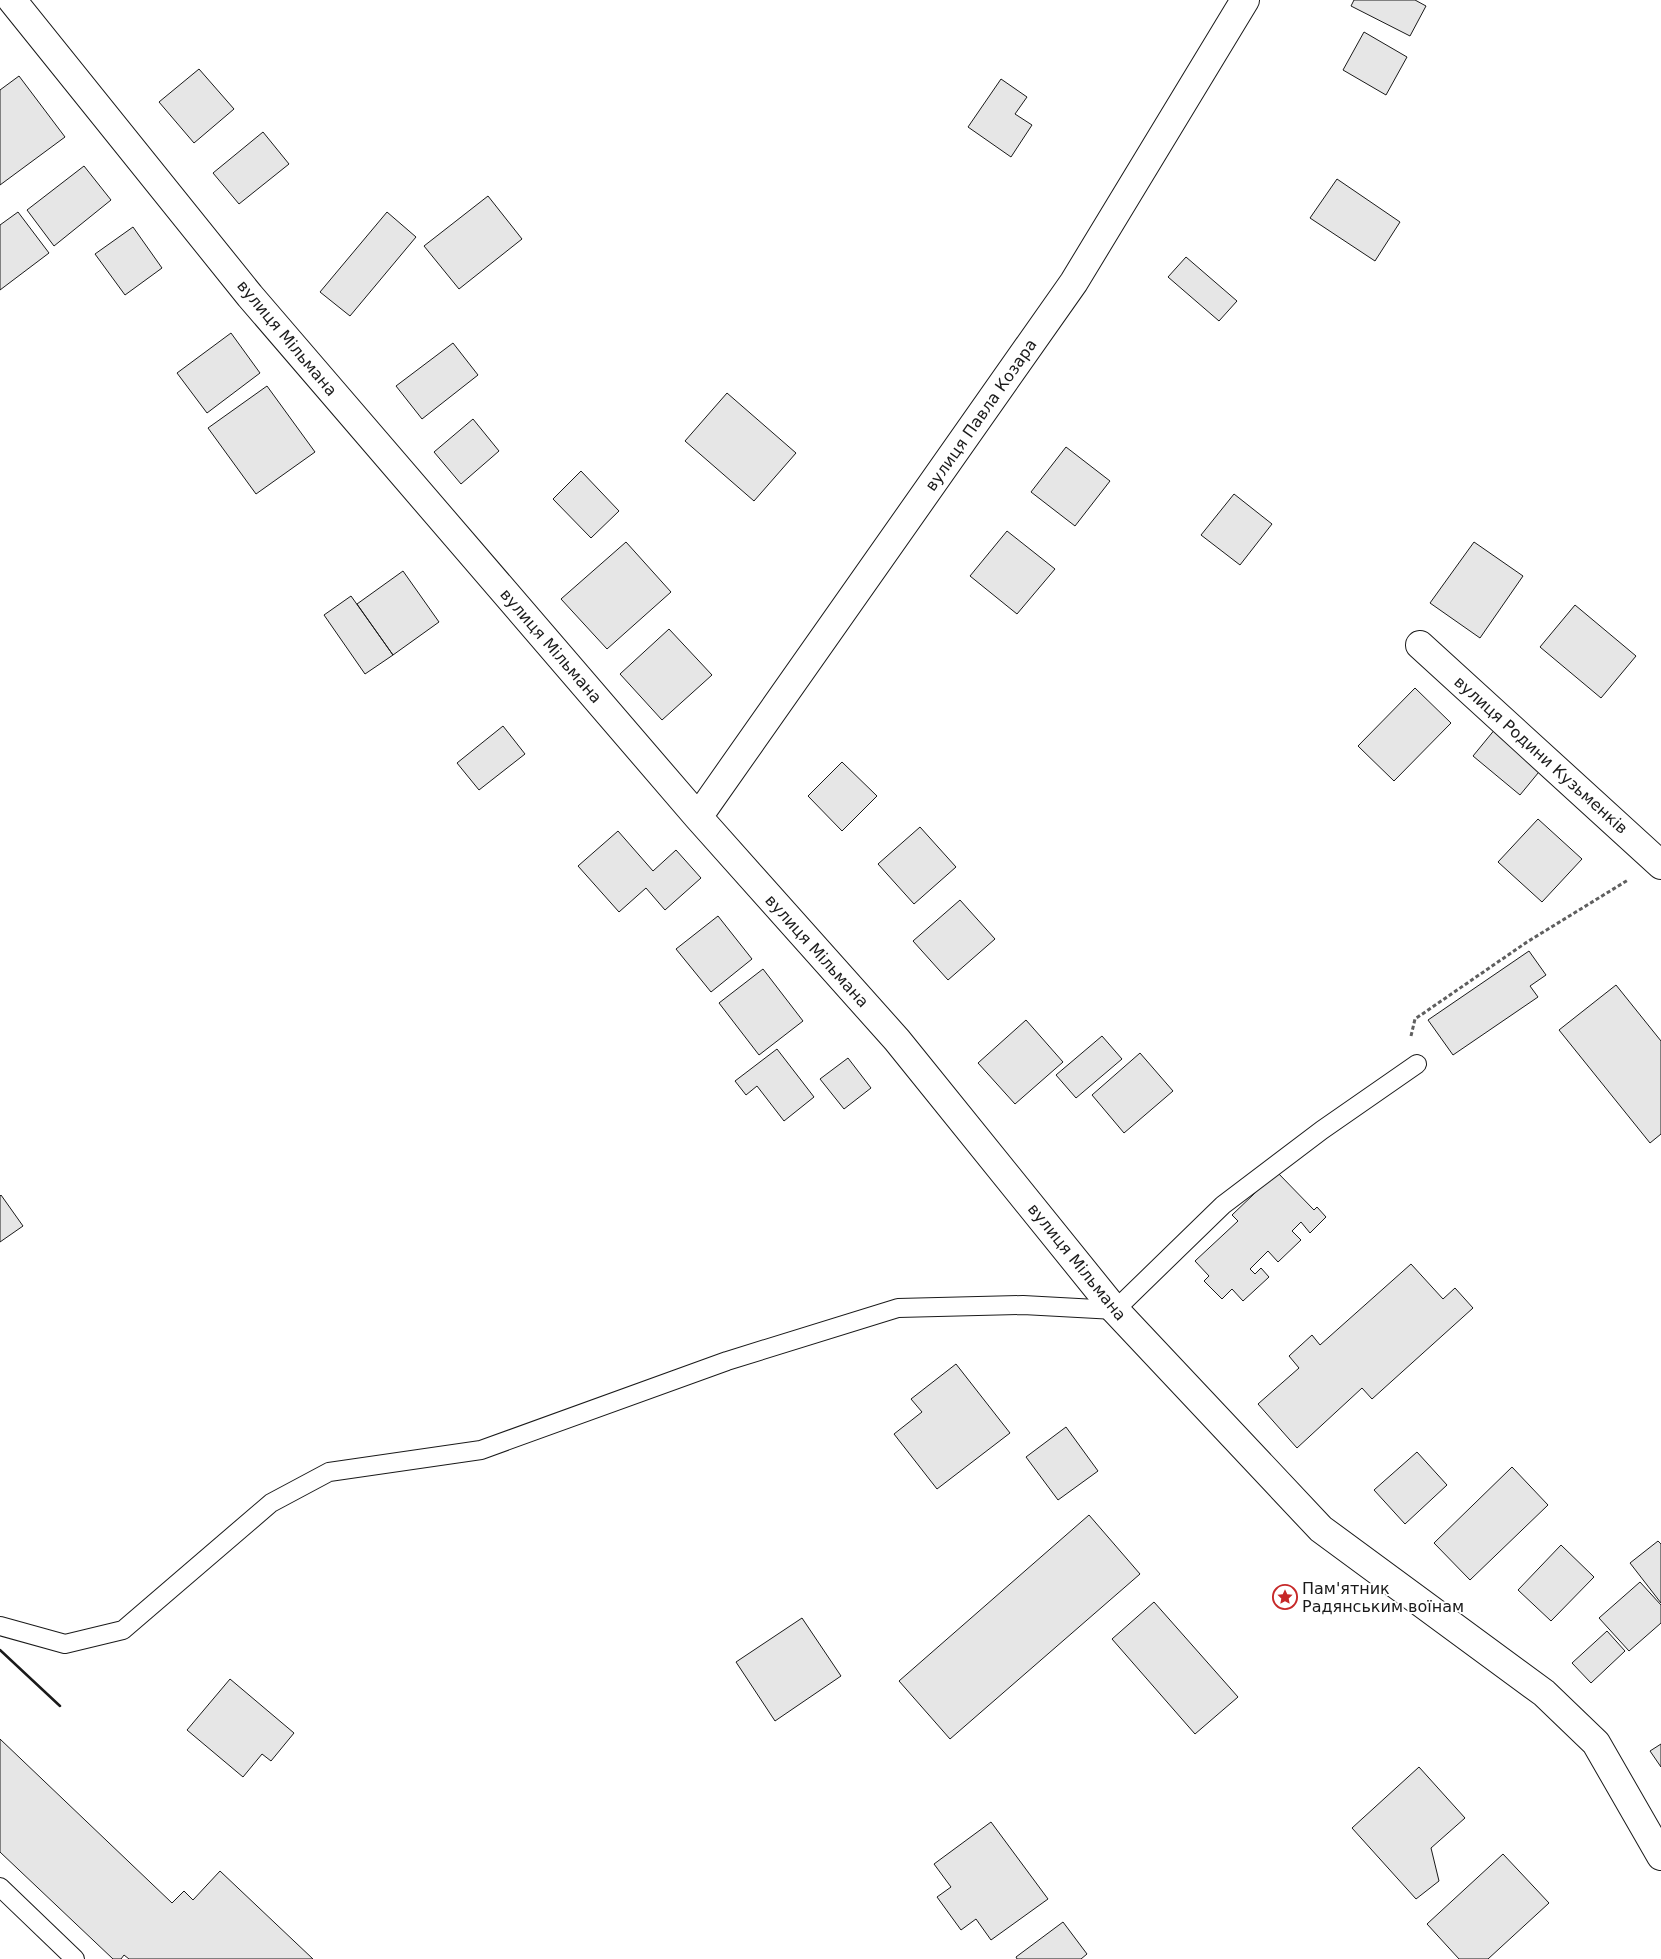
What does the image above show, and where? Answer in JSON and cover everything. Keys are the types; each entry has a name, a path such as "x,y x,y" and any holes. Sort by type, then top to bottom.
{"street":[{"name":"вулиця Мільмана","path":"12,0 250,296 698,817 897,1040 1115,1310 1322,1529 1544,1693 1596,1743 1661,1856"},
{"name":"вулиця Павла Козара","path":"698,817 1074,282 1245,0"},
{"name":"вулиця Родини Кузьменків","path":"1420,645 1659,864"}],"lane":[{"path":"0,1626 65,1644 123,1630 271,1502 329,1472 481,1450 727,1361 898,1308 1023,1305 1115,1310 1223,1205 1322,1130 1410,1069"},
{"path":"0,1887 75,1959"}],"path":[{"path":"1410,1069 1415,1019 1527,942 1659,864"}],"building":[{"path":"1354,0 1415,0 1426,6 1410,36 1351,6"},
{"path":"1364,32 1407,57 1386,95 1343,70"},
{"path":"199,69 234,109 194,143 159,102"},
{"path":"19,76 65,137 0,185 0,90"},
{"path":"1001,79 1027,97 1015,114 1032,125 1011,157 968,127"},
{"path":"263,132 289,164 239,204 213,173"},
{"path":"84,166 111,200 54,246 27,210"},
{"path":"1337,179 1400,222 1375,261 1310,218"},
{"path":"488,196 522,239 459,289 424,246"},
{"path":"18,212 49,253 0,290 0,225"},
{"path":"387,212 416,237 350,316 320,292"},
{"path":"133,227 162,268 125,295 95,254"},
{"path":"1186,257 1237,301 1219,321 1168,277"},
{"path":"231,333 260,373 207,413 177,373"},
{"path":"453,343 478,375 422,419 396,386"},
{"path":"267,386 315,452 256,494 208,428"},
{"path":"727,393 796,453 754,501 685,441"},
{"path":"473,419 499,451 461,484 434,452"},
{"path":"1066,447 1110,481 1075,526 1031,492"},
{"path":"581,471 619,511 591,538 553,499"},
{"path":"1234,494 1272,524 1240,565 1201,535"},
{"path":"1007,531 1055,569 1017,614 970,576"},
{"path":"626,542 671,592 607,649 561,599"},
{"path":"1474,542 1523,576 1480,638 1430,603"},
{"path":"403,571 439,622 393,655 357,604"},
{"path":"351,596 393,655 365,674 324,615"},
{"path":"1575,605 1636,656 1601,698 1540,647"},
{"path":"669,629 712,675 662,720 620,674"},
{"path":"1415,688 1451,723 1394,781 1358,746"},
{"path":"503,726 525,754 479,790 457,763"},
{"path":"1496,728 1543,767 1520,795 1473,756"},
{"path":"842,762 877,796 842,831 808,796"},
{"path":"1538,819 1582,859 1542,902 1498,862"},
{"path":"920,827 956,867 914,904 878,864"},
{"path":"618,831 653,871 676,850 701,878 665,910 646,888 619,912 578,866"},
{"path":"960,900 995,939 948,980 913,941"},
{"path":"718,916 752,959 711,992 676,949"},
{"path":"1529,951 1546,975 1530,986 1538,997 1453,1055 1428,1020"},
{"path":"763,969 803,1021 759,1055 719,1003"},
{"path":"1616,985 1661,1041 1661,1134 1650,1143 1559,1030"},
{"path":"1026,1020 1063,1062 1015,1104 978,1063"},
{"path":"1102,1036 1122,1059 1076,1098 1056,1075"},
{"path":"777,1049 814,1097 784,1121 757,1086 746,1095 735,1081"},
{"path":"1140,1053 1173,1091 1124,1133 1092,1095"},
{"path":"848,1058 871,1088 844,1109 820,1079"},
{"path":"1277,1172 1314,1210 1317,1207 1326,1217 1310,1233 1301,1222 1292,1231 1301,1240 1278,1262 1268,1251 1250,1269 1255,1274 1261,1268 1269,1277 1243,1301 1232,1289 1222,1299 1204,1281 1209,1276 1195,1261 1238,1221 1232,1215"},
{"path":"0,1196 23,1226 0,1242"},
{"path":"1411,1264 1443,1299 1455,1288 1473,1308 1372,1399 1362,1388 1297,1448 1258,1404 1299,1368 1289,1356 1312,1335 1320,1345"},
{"path":"956,1364 1010,1433 937,1489 894,1434 922,1412 911,1399"},
{"path":"1066,1427 1098,1471 1058,1500 1026,1457"},
{"path":"1417,1452 1447,1485 1405,1524 1374,1490"},
{"path":"1512,1467 1548,1505 1470,1580 1434,1543"},
{"path":"1089,1515 1140,1574 950,1739 899,1681"},
{"path":"1658,1541 1661,1544 1661,1603 1630,1563"},
{"path":"1561,1545 1594,1577 1551,1621 1518,1590"},
{"path":"1640,1582 1661,1605 1661,1623 1629,1651 1599,1618"},
{"path":"1154,1602 1238,1697 1195,1734 1112,1639"},
{"path":"802,1618 841,1676 775,1721 736,1662"},
{"path":"1607,1631 1625,1651 1591,1683 1572,1663"},
{"path":"230,1679 294,1733 271,1761 262,1754 243,1777 187,1730"},
{"path":"0,1739 172,1903 184,1891 193,1900 220,1871 313,1959 129,1959 124,1955 121,1959 113,1959 0,1852"},
{"path":"1661,1744 1661,1767 1650,1751"},
{"path":"1419,1767 1465,1818 1431,1848 1439,1881 1416,1899 1352,1828"},
{"path":"991,1822 1048,1899 991,1940 976,1919 961,1930 937,1897 951,1887 934,1864"},
{"path":"1503,1854 1549,1903 1488,1959 1459,1959 1427,1924"},
{"path":"1063,1922 1087,1954 1081,1959 1017,1959 1016,1957"}],"wall":[{"path":"0,1650 60,1706"}],"place":[{"name":"Пам'ятник Радянським воїнам","path":"1285,1597"}]}
